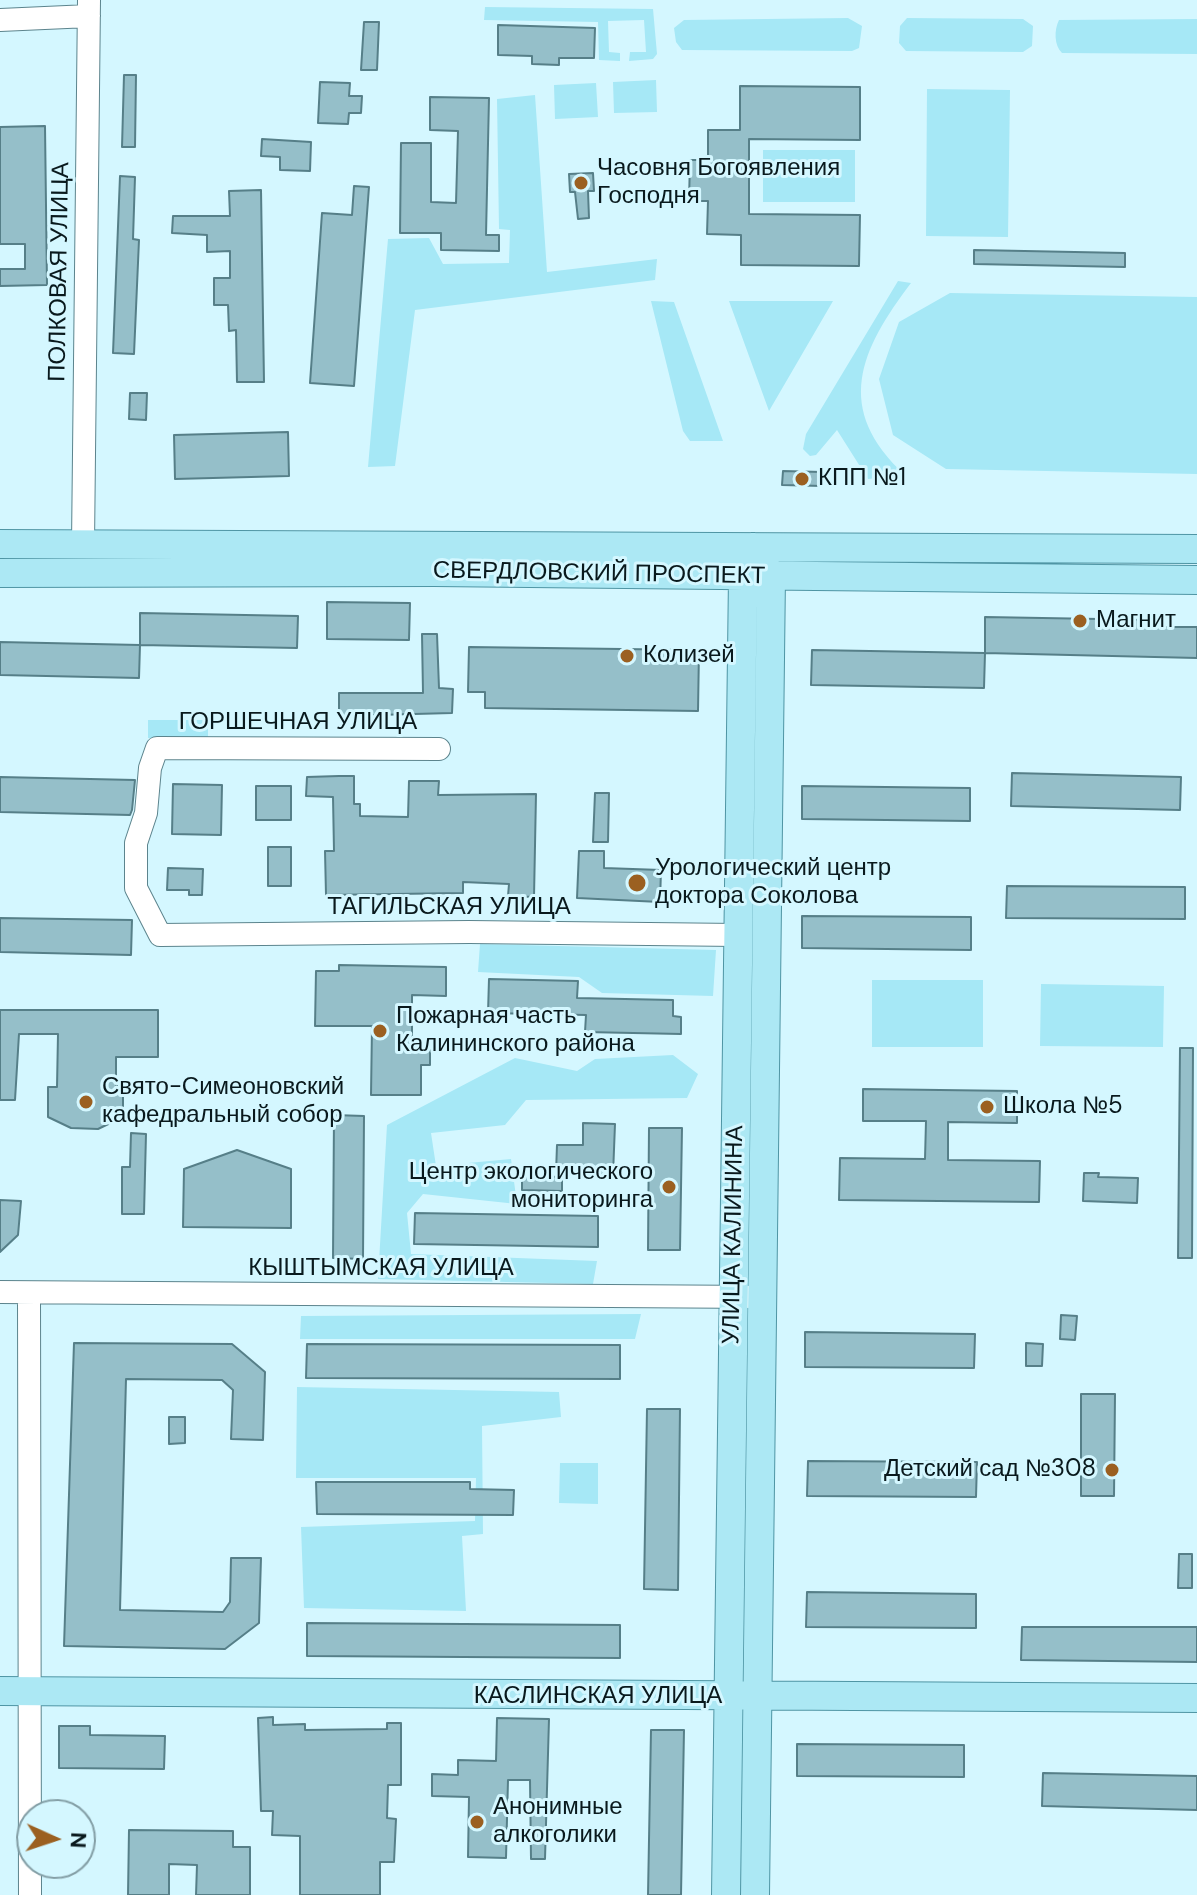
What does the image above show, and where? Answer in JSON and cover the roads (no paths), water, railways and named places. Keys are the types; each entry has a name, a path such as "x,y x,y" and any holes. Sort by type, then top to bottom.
{"main road":[{"name":"СВЕРДЛОВСКИЙ ПРОСПЕКТ","path":"0,544 1197,549"},
{"name":"УЛИЦА КАЛИНИНА","path":"726,1895 743,576 753,547"},
{"path":"753,547 771,576"},
{"name":"СВЕРДЛОВСКИЙ ПРОСПЕКТ","path":"0,573 1197,580"},
{"name":"УЛИЦА КАЛИНИНА","path":"755,1895 771,576"},
{"name":"КАСЛИНСКАЯ УЛИЦА","path":"0,1691 1197,1698"}],"street":[{"path":"0,20 89,8"},
{"name":"ПОЛКОВАЯ УЛИЦА","path":"83,544 89,8"},
{"name":"ГОРШЕЧНАЯ УЛИЦА","path":"160,935 136,888 136,843 146,813 150,768 157,748 439,749"},
{"name":"ТАГИЛЬСКАЯ УЛИЦА","path":"160,935 469,932 738,935"},
{"name":"КЫШТЫМСКАЯ УЛИЦА","path":"0,1292 762,1297"},
{"path":"29,1294 30,1895"}],"place":[{"name":"Часовня Богоявления Господня","path":"581,183"},
{"name":"КПП №1","path":"802,479"},
{"name":"Магнит","path":"1080,621"},
{"name":"Колизей","path":"627,656"},
{"name":"Урологический центр доктора Соколова","path":"637,883"},
{"name":"Пожарная часть Калининского района","path":"380,1031"},
{"name":"Свято-Симеоновский кафедральный собор","path":"86,1102"},
{"name":"Школа №5","path":"987,1107"},
{"name":"Центр экологического мониторинга","path":"669,1187"},
{"name":"Детский сад №308","path":"1112,1470"},
{"name":"Анонимные алкоголики","path":"477,1822"}]}
